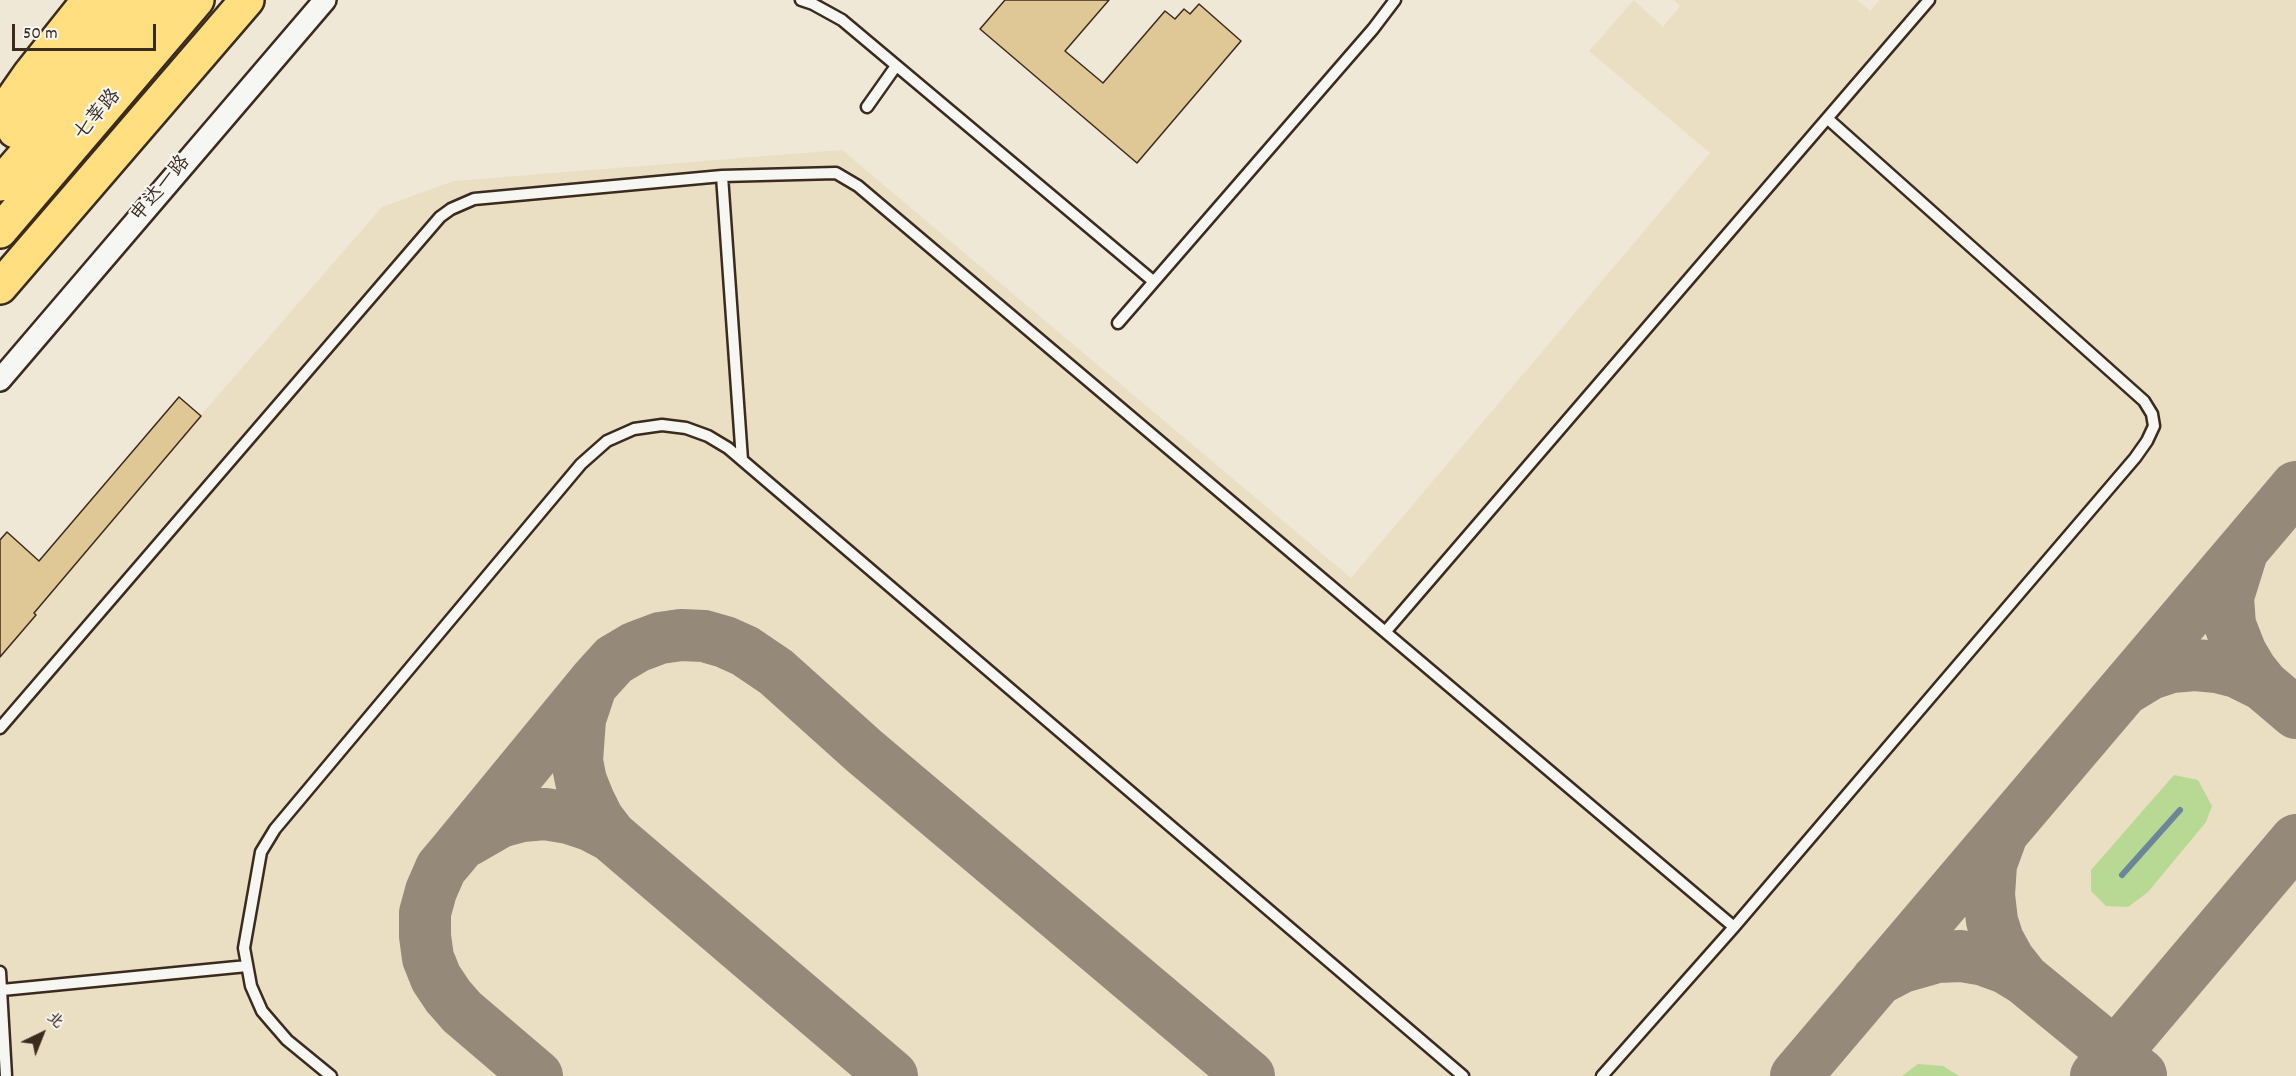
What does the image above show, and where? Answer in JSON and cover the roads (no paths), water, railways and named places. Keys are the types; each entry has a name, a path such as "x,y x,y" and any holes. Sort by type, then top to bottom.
{"main road":[{"path":"0,102 86,0"},
{"path":"5,132 30,74 86,0"},
{"path":"5,132 121,0"},
{"path":"0,184 159,0"},
{"name":"七莘路","path":"0,231 197,0"},
{"path":"0,287 247,0"}],"street":[{"name":"申达一路","path":"0,380 325,0"}],"lane":[{"path":"801,0 842,20 1153,281"},
{"path":"1118,323 1373,29 1395,0"},
{"path":"1386,631 1929,0"},
{"path":"867,107 896,66"},
{"path":"1602,1076 1734,927 2135,458 2154,426 2152,414 2144,401 1828,119"},
{"path":"0,728 440,217 461,203 474,199 722,176 836,173 848,179 1734,927"},
{"path":"722,176 742,460"},
{"path":"331,1076 287,1040 262,1011 251,986 244,948 257,867 267,840 593,451 607,441 634,429 662,425 686,428 708,436 742,460 1463,1076"},
{"path":"2,990 247,966"},
{"path":"0,972 6,1076"}],"waterway":[{"path":"2122,875 2180,810"}]}
